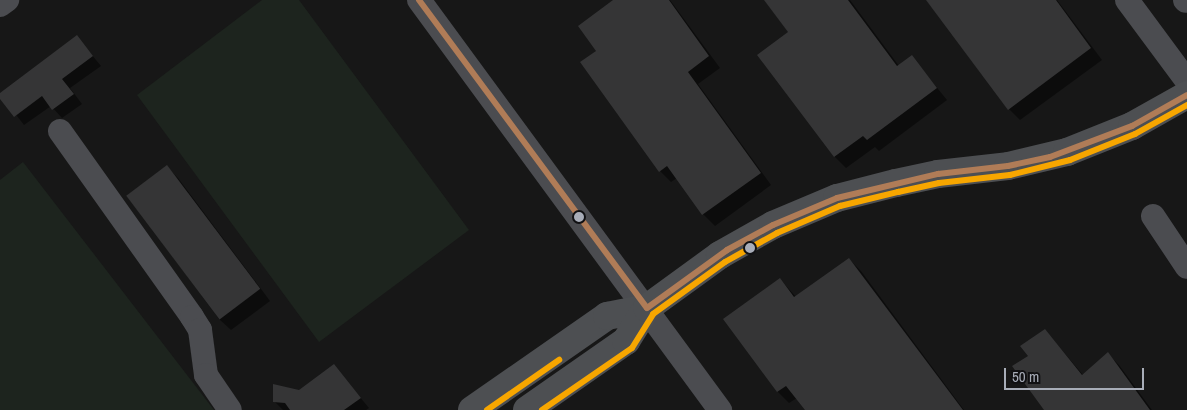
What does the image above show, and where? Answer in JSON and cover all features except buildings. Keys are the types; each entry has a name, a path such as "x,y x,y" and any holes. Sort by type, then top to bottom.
{"main road":[{"path":"527,410 626,341 647,308 727,250 765,229 837,198 896,182 938,174 1008,166 1050,157 1132,126 1187,95"},
{"path":"472,410 607,316 647,308"}],"street":[{"path":"0,5 7,0"},
{"path":"419,0 647,308 720,410"},
{"path":"1127,0 1187,81"},
{"path":"60,131 200,330 206,375 230,410"},
{"path":"1153,216 1187,267"}],"shaded area":[{"path":"262,0 299,0 469,230 319,342 137,95"},
{"path":"23,162 214,410 0,410 0,180"}],"transit line":[{"path":"419,0 647,308 727,250 773,225 837,198 938,174 1008,166 1050,157 1132,126 1187,95"},
{"path":"542,410 632,348 653,314 725,262 777,233 840,206 939,183 1010,175 1070,160 1135,134 1187,105"},
{"path":"487,410 559,360"}]}
